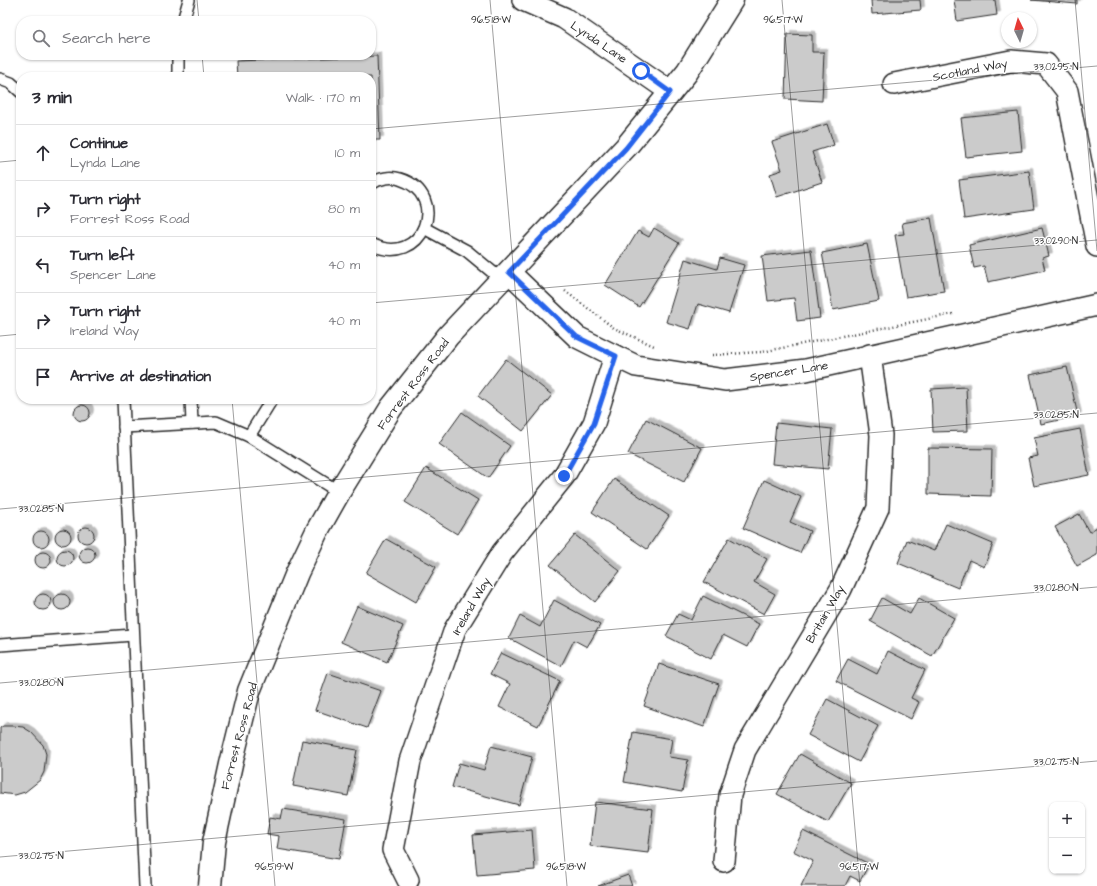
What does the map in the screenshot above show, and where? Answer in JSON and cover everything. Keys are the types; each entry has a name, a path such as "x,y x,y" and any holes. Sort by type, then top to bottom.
{"street":[{"name":"Lynda Lane","path":"523,0 564,18 670,92"},
{"name":"Forrest Ross Road","path":"210,886 214,842 249,691 297,573 317,531 339,492 391,408 448,336 626,148 687,72 732,0"},
{"name":"Scotland Way","path":"894,84 1011,61 1046,64 1067,91 1097,246"},
{"name":"Spencer Lane","path":"505,276 577,337 636,366 725,380 806,370 1097,305"},
{"name":"Britain Way","path":"724,862 730,795 745,750 841,589 878,508 881,435 870,355"},
{"name":"Ireland Way","path":"408,880 393,850 410,761 455,629 502,553 564,476 594,423 616,356"}],"lane":[{"path":"184,16 189,0"},
{"path":"178,60 178,72"},
{"path":"0,78 11,83 16,88"},
{"path":"376,182 384,178 396,178 408,182 417,189 424,198 427,210 424,228 414,242 404,248 392,250 376,246"},
{"path":"424,228 467,251 505,276"},
{"path":"123,404 145,886"},
{"path":"191,404 192,423"},
{"path":"249,436 269,404"},
{"path":"124,427 216,422 249,436 339,492"},
{"path":"0,645 133,635"}],"path":[{"path":"565,291 614,328 656,346"},
{"path":"710,355 762,352 959,312"}],"building":[{"path":"871,0 920,0 921,10 872,14"},
{"path":"954,0 995,0 997,15 957,21"},
{"path":"1031,0 1077,0 1077,4"},
{"path":"787,34 812,35 812,52 824,52 822,101 785,99"},
{"path":"376,56 380,140 376,140 376,72 237,72 236,61 376,60"},
{"path":"1018,112 1022,151 966,157 961,118"},
{"path":"827,124 834,145 812,152 822,182 777,197 770,174 782,170 772,142"},
{"path":"1029,171 1034,209 964,219 959,180"},
{"path":"931,218 944,291 906,297 895,235 904,234 902,223"},
{"path":"654,228 679,243 639,307 605,285 638,231 649,237"},
{"path":"1042,228 1049,256 1042,258 1045,270 988,282 984,266 974,268 969,245"},
{"path":"867,244 879,301 833,310 822,253"},
{"path":"811,250 820,318 797,321 794,298 768,301 762,256"},
{"path":"720,258 744,265 729,313 698,304 690,329 666,322 685,259 717,269"},
{"path":"506,359 552,395 523,431 478,396"},
{"path":"1067,367 1078,416 1041,424 1030,375"},
{"path":"966,387 968,431 933,432 931,389"},
{"path":"82,405 88,407 90,413 88,419 82,421 76,419 74,413 76,407"},
{"path":"462,412 510,446 488,478 439,444"},
{"path":"646,419 702,448 684,482 628,454"},
{"path":"776,423 832,429 828,469 772,464"},
{"path":"1080,429 1089,475 1034,486 1028,458 1038,456 1034,438"},
{"path":"928,448 992,449 991,496 928,494"},
{"path":"426,468 478,500 457,534 405,502"},
{"path":"614,479 669,516 647,549 592,512"},
{"path":"764,480 801,497 790,522 810,531 800,553 743,528"},
{"path":"1079,514 1089,532 1097,527 1097,555 1077,566 1055,527"},
{"path":"946,524 993,544 984,567 969,560 958,588 898,563 907,540 934,551"},
{"path":"86,527 92,529 94,535 92,541 86,543 80,541 78,535 80,529"},
{"path":"63,529 69,531 71,537 69,543 63,545 57,543 55,537 57,531"},
{"path":"41,531 47,533 49,539 47,545 41,547 35,545 33,539 35,533"},
{"path":"575,535 620,571 595,602 550,565"},
{"path":"729,538 767,559 754,582 775,594 764,614 704,582"},
{"path":"386,539 436,567 416,602 366,573"},
{"path":"87,547 93,549 95,555 93,561 87,563 81,561 79,555 81,549"},
{"path":"65,550 71,552 73,558 71,564 65,566 59,564 57,558 59,552"},
{"path":"43,552 49,554 51,560 49,566 43,568 37,566 35,560 37,554"},
{"path":"43,594 49,596 51,602 49,608 43,610 37,608 35,602 37,596"},
{"path":"62,594 68,596 70,602 68,608 62,610 56,608 54,602 56,596"},
{"path":"703,596 759,624 747,647 723,635 711,659 666,636 678,614 691,620"},
{"path":"882,598 910,614 919,598 954,618 932,656 870,621"},
{"path":"554,600 600,625 587,647 574,640 561,666 509,638 520,616 540,627"},
{"path":"357,606 403,626 387,662 341,642"},
{"path":"888,651 925,670 911,698 919,702 911,719 836,681 848,659 877,674"},
{"path":"501,653 560,681 538,726 499,707 510,684 490,674"},
{"path":"659,664 719,684 704,727 644,706"},
{"path":"328,673 381,691 367,728 315,710"},
{"path":"827,699 878,726 859,762 808,735"},
{"path":"3,726 23,727 31,732 43,745 46,754 44,772 40,780 25,792 15,795 0,793 0,728"},
{"path":"633,732 672,739 669,757 688,760 682,792 624,782"},
{"path":"302,740 357,750 348,796 293,786"},
{"path":"491,746 532,757 519,805 452,787 459,763 484,770"},
{"path":"800,754 851,783 828,822 777,794"},
{"path":"595,802 653,809 648,853 590,846"},
{"path":"283,809 346,819 339,859 277,849 279,836 267,834 270,817 281,819"},
{"path":"532,830 535,870 477,875 473,835"},
{"path":"803,831 869,864 860,881 850,876 845,886 801,886 813,861 793,851"},
{"path":"628,875 632,886 598,886"}],"route":[{"path":"564,476 594,423 616,356 577,337 509,272 626,148 670,92 641,71"}]}
